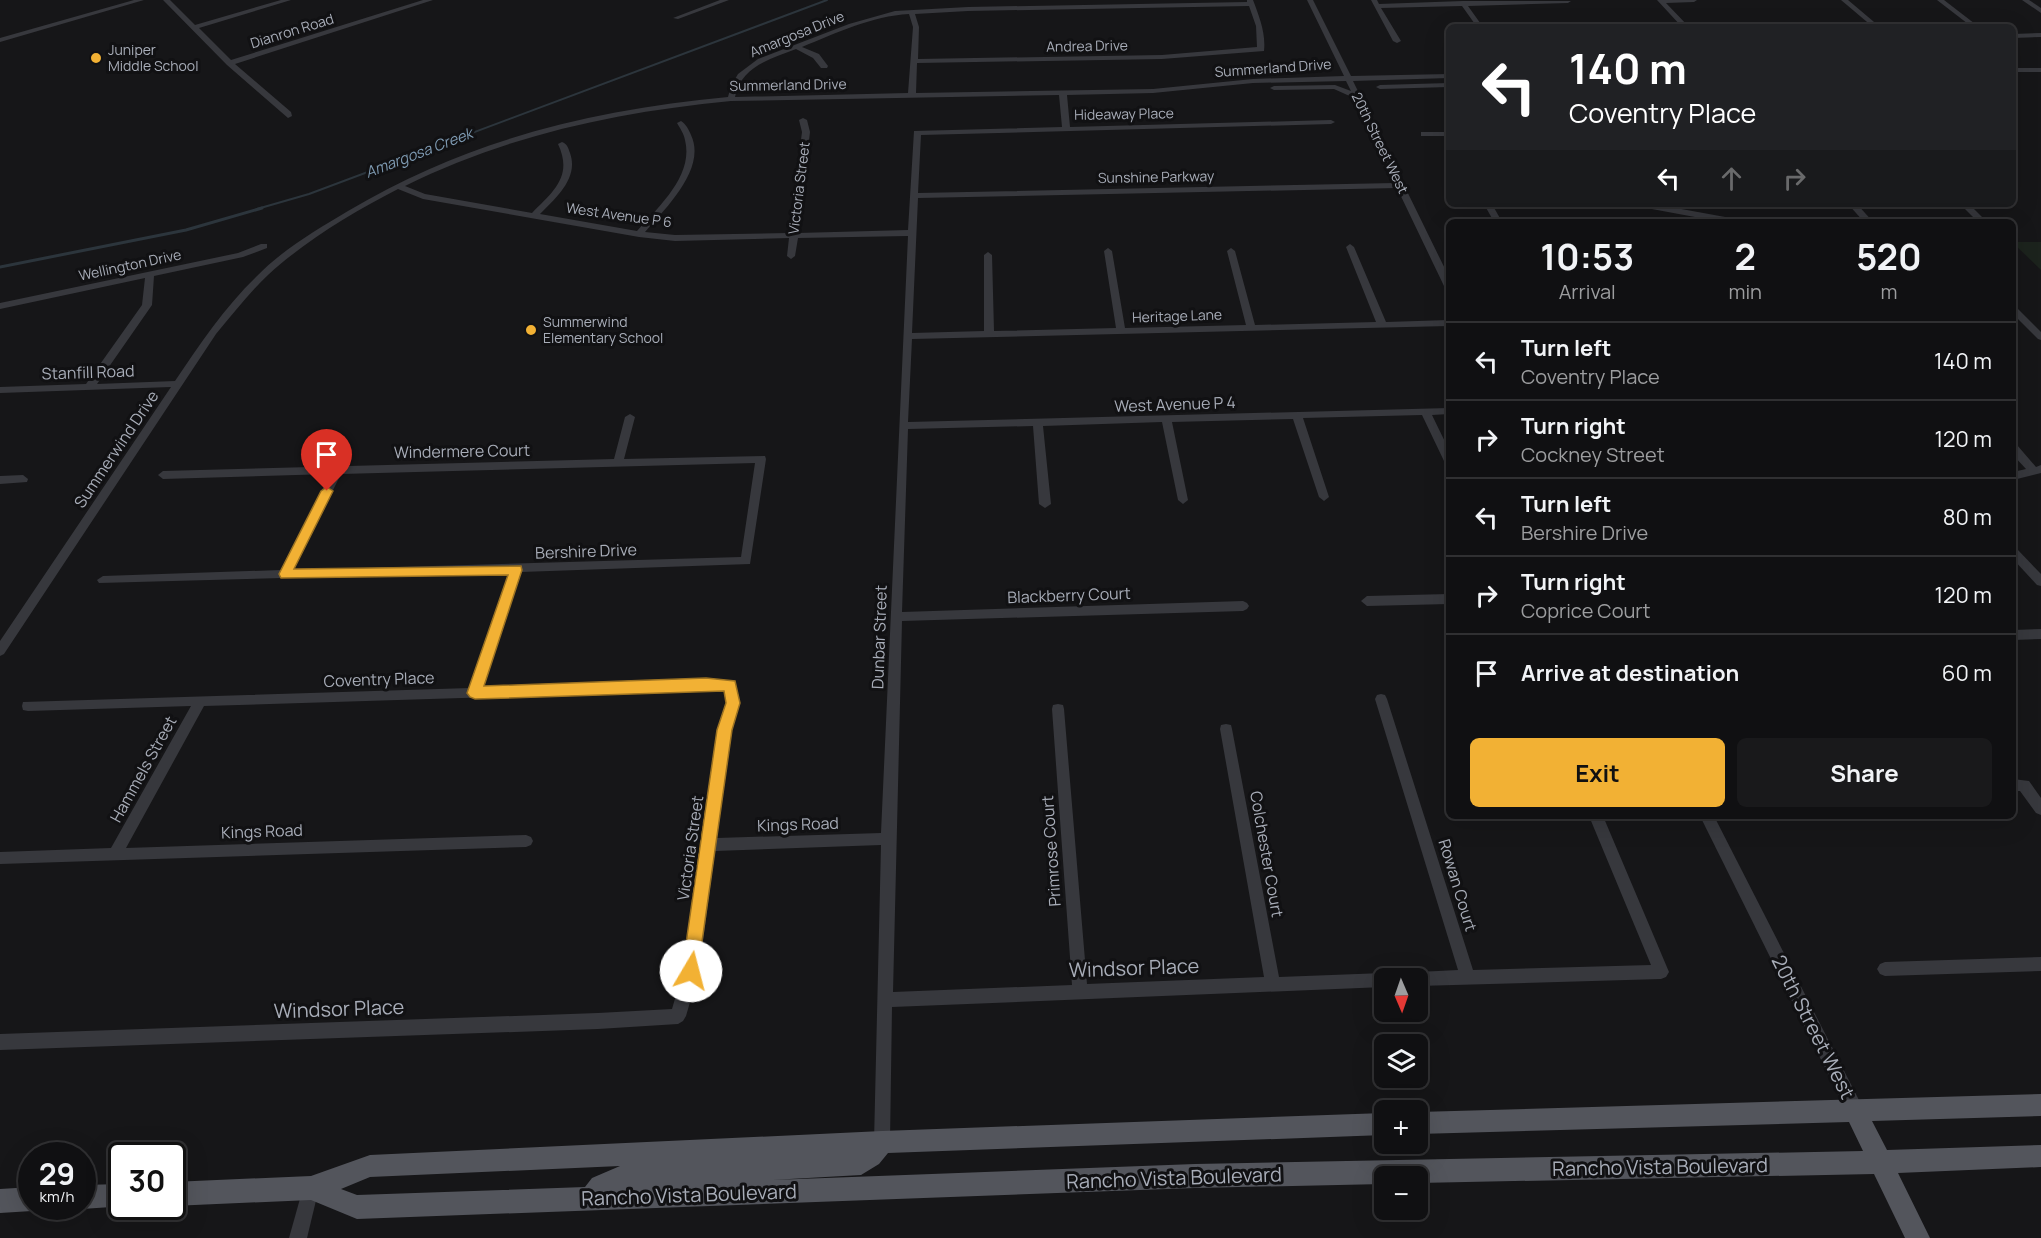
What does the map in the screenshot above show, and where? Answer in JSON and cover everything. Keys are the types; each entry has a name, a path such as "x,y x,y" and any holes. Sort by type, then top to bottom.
{"main road":[{"path":"1428,1123 2041,1105"},
{"name":"20th Street West","path":"1855,1110 1918,1238"},
{"name":"Rancho Vista Boulevard","path":"186,1193 311,1188 370,1166 882,1142 1374,1124"},
{"path":"590,1198 600,1186 623,1176 861,1164 882,1142"},
{"name":"Rancho Vista Boulevard","path":"311,1188 357,1207 1195,1176 1882,1162 2041,1156"},
{"path":"0,1200 18,1199"}],"street":[{"path":"0,40 141,0"},
{"path":"166,0 288,116"},
{"path":"195,27 288,0"},
{"name":"Dianron Road","path":"230,63 430,0"},
{"path":"697,0 708,6"},
{"path":"676,18 726,0"},
{"path":"968,0 968,9"},
{"name":"20th Street West","path":"1310,0 1446,280"},
{"path":"1660,0 1694,0"},
{"path":"1660,0 1683,24"},
{"path":"1844,0 1873,24"},
{"path":"1940,0 1972,24"},
{"path":"2025,0 2041,11"},
{"path":"1375,3 1568,1"},
{"name":"Amargosa Drive","path":"731,99 738,77 747,68 877,16 912,11 1251,2"},
{"name":"Andrea Drive","path":"914,61 1162,57 1261,49 1259,26 1251,2"},
{"path":"1375,3 1397,41"},
{"path":"1463,3 1477,24"},
{"path":"912,11 916,27 912,95"},
{"path":"2016,36 2041,35"},
{"path":"797,47 816,56 824,66"},
{"path":"2016,70 2041,70"},
{"name":"Summerland Drive","path":"267,272 304,243 369,201 451,161 525,134 649,107 731,99 1142,91 1253,81 1446,76"},
{"path":"1380,87 1446,86"},
{"path":"1142,91 1180,94 1251,88 1335,87 1358,97"},
{"path":"1063,93 1066,129"},
{"name":"Victoria Street","path":"790,256 806,132 803,120"},
{"name":"Hideaway Place","path":"917,133 1331,122"},
{"path":"639,234 690,167 692,154 689,133 681,123"},
{"name":"Dunbar Street","path":"882,1142 888,839 903,426 917,133"},
{"path":"1424,134 1446,134"},
{"path":"533,216 563,184 569,161 561,144"},
{"name":"Sunshine Parkway","path":"913,196 1400,185"},
{"name":"West Avenue P 6","path":"397,186 423,196 639,234 675,238 912,233"},
{"path":"1650,207 1683,218"},
{"path":"1855,207 1866,219"},
{"path":"1967,207 1980,219"},
{"name":"Wellington Drive","path":"0,306 240,255 264,246"},
{"path":"1350,247 1382,324"},
{"path":"1231,250 1251,327"},
{"path":"1108,251 1120,331"},
{"path":"988,255 989,334"},
{"name":"Summerwind Drive","path":"0,651 213,332 267,272"},
{"path":"89,387 147,305 150,274"},
{"path":"2016,312 2041,337"},
{"name":"Heritage Lane","path":"907,336 1446,323"},
{"name":"Stanfill Road","path":"0,390 178,384"},
{"name":"West Avenue P 4","path":"903,426 1446,411"},
{"path":"1426,412 1446,455"},
{"path":"1297,416 1324,497"},
{"path":"618,463 630,417"},
{"path":"1166,418 1183,500"},
{"path":"1038,424 1045,504"},
{"path":"2016,451 2037,469"},
{"name":"Windermere Court","path":"163,475 761,459 746,561"},
{"path":"2016,475 2037,469"},
{"path":"285,574 338,470"},
{"path":"0,480 23,479"},
{"path":"2016,555 2041,582"},
{"name":"Bershire Drive","path":"103,580 516,570 746,561"},
{"path":"475,693 516,570"},
{"path":"1367,602 1446,599"},
{"name":"Blackberry Court","path":"896,617 1243,606"},
{"path":"2016,635 2041,634"},
{"name":"Victoria Street","path":"678,1016 691,971 725,730 733,703 730,685"},
{"name":"Coventry Place","path":"28,706 730,685"},
{"name":"Rowan Court","path":"1381,699 1468,978"},
{"name":"Hammels Street","path":"116,853 200,702"},
{"name":"Primrose Court","path":"1058,709 1080,991"},
{"name":"Colchester Court","path":"1226,729 1273,984"},
{"path":"2019,785 2041,809"},
{"path":"1428,979 1660,972 1597,819"},
{"name":"20th Street West","path":"1709,819 1855,1110"},
{"name":"Kings Road","path":"708,846 888,839"},
{"name":"Kings Road","path":"0,858 526,841"},
{"path":"1885,969 2041,964"},
{"name":"Windsor Place","path":"886,1000 1374,980"},
{"name":"Windsor Place","path":"0,1042 598,1021 678,1016"},
{"path":"298,1238 311,1188"}],"shaded area":[{"path":"2016,242 2041,242 2041,270 2016,246"}],"waterway":[{"name":"Amargosa Creek","path":"257,209 309,194 827,0"},
{"name":"Amargosa Creek","path":"0,267 186,230 262,208"}],"place":[{"name":"Juniper Middle School","path":"96,58"},
{"name":"Summerwind Elementary School","path":"531,330"}],"route":[{"path":"327,491 285,574 516,570 475,693 730,685 733,703 725,730 691,971"}]}
